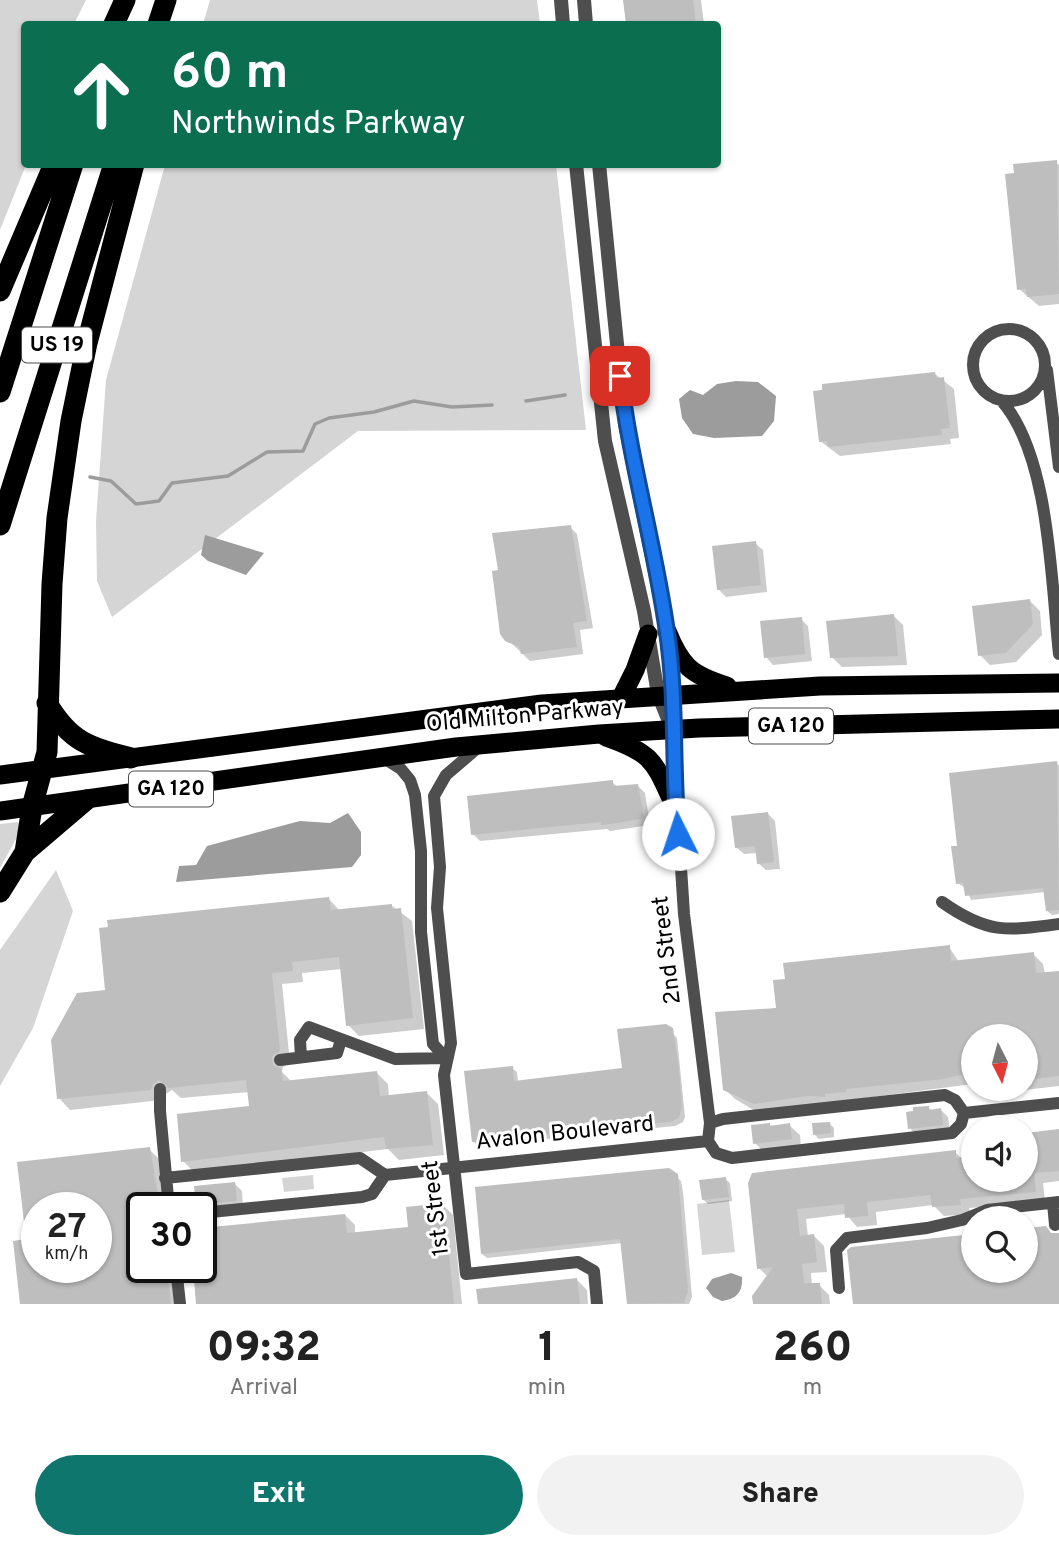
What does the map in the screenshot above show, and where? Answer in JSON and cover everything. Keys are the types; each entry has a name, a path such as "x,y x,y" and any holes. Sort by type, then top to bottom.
{"highway":[{"path":"117,21 125,0"},
{"path":"159,21 166,0"},
{"path":"171,21 176,0"},
{"path":"0,291 52,168"},
{"name":"US 19","path":"0,392 72,168"},
{"name":"US 19","path":"0,526 113,168"},
{"path":"25,852 32,807 47,752 57,518 71,421 87,343 133,168"},
{"path":"621,698 658,632 694,674 738,690"},
{"name":"Old Milton Parkway","path":"0,775 396,721 666,694 1059,683"},
{"path":"47,703 62,726 77,740 131,758"},
{"name":"Old Milton Parkway","path":"0,811 381,757 599,734 672,729 1059,719"},
{"path":"599,734 637,747 649,756 675,807"},
{"path":"0,892 25,852 86,800"}],"street":[{"path":"561,0 563,21"},
{"path":"584,0 586,21"},
{"path":"576,168 605,441 658,632"},
{"path":"599,168 625,424 672,729"},
{"path":"1059,467 1046,365 1040,344 1021,330 998,330 988,335 974,355 975,378 981,388 1001,400 1013,414 1030,452 1042,504 1059,654"},
{"path":"1001,400 1012,401 1032,393 1040,385 1046,365"},
{"name":"2nd Street","path":"672,729 684,914 710,1123"},
{"name":"1st Street","path":"481,745 446,775 434,796 440,867 437,908 451,1043 444,1074 466,1274 578,1262 594,1271 597,1304"},
{"name":"1st Street","path":"381,757 401,769 410,780 415,795 421,851 421,932 433,1044 446,1058"},
{"path":"942,902 971,922 993,928 1059,924"},
{"path":"301,1057 300,1040 309,1027 395,1059 446,1058"},
{"path":"280,1060 337,1053 341,1040"},
{"path":"160,1089 167,1192"},
{"path":"945,1096 955,1100 964,1113 961,1124 952,1133 732,1158 716,1153 708,1141 710,1123 723,1119 945,1096"},
{"path":"964,1113 1059,1103"},
{"name":"Avalon Boulevard","path":"385,1175 708,1141"},
{"path":"165,1178 360,1158 385,1175 372,1194 362,1197 217,1211"},
{"path":"839,1288 836,1250 847,1238 927,1228 962,1220 987,1210 1056,1202 1055,1225"},
{"path":"178,1283 180,1304"}],"shaded area":[{"path":"0,0 86,0 76,21 21,21 21,168 25,168 0,230"},
{"path":"210,0 537,0 540,21 204,21"},
{"path":"164,168 556,168 586,430 358,431 112,617 97,581 96,521 106,380"},
{"path":"758,382 776,396 774,421 762,436 714,438 693,434 682,418 679,399 690,390 703,395 717,384"},
{"path":"205,535 264,553 246,575 208,561 201,555"},
{"path":"348,813 361,832 361,855 352,867 176,882 179,866 196,865 207,846 300,821 330,823"},
{"path":"18,822 21,830 0,868 0,824"},
{"path":"56,870 73,911 33,1028 0,1086 0,950"},
{"path":"313,1175 314,1189 284,1192 282,1178"},
{"path":"729,1200 735,1252 702,1255 697,1204"},
{"path":"731,1273 742,1277 738,1294 732,1299 722,1301 713,1297 706,1288 712,1279"}],"building":[{"path":"623,0 693,0 696,21 626,21"},
{"path":"1057,160 1059,294 1027,297 1026,289 1017,290 1005,174 1014,173 1013,164"},
{"path":"935,372 936,378 944,377 950,428 941,429 942,435 828,447 827,441 819,442 813,391 822,390 822,384"},
{"path":"571,525 587,621 573,623 577,647 521,654 519,647 505,641 500,634 492,571 498,570 492,533"},
{"path":"756,541 761,585 717,590 712,546"},
{"path":"1030,599 1033,624 1006,653 978,656 972,606"},
{"path":"894,614 898,656 830,658 826,621"},
{"path":"802,617 805,654 764,658 760,621"},
{"path":"1057,761 1059,910 1046,911 1043,888 965,896 963,883 956,884 951,846 957,846 949,773"},
{"path":"613,780 613,786 638,784 644,818 601,825 601,822 471,835 467,796"},
{"path":"768,812 774,862 757,864 755,846 735,848 731,816"},
{"path":"329,897 331,910 392,904 392,909 401,908 413,1018 346,1026 339,957 292,962 293,971 272,973 280,1051 272,1056 273,1065 281,1069 283,1081 377,1071 380,1096 427,1091 433,1145 386,1149 384,1137 181,1162 177,1114 249,1106 246,1080 169,1088 159,1080 153,1084 151,1090 57,1099 51,1040 77,993 105,990 99,928 108,927 107,920"},
{"path":"950,945 951,961 1034,952 1036,973 1059,971 1059,1076 1038,1079 1038,1024 961,1024 961,1075 846,1089 846,1092 825,1094 825,1097 807,1096 754,1104 723,1090 715,1012 776,1008 773,980 785,979 783,963"},
{"path":"666,1024 673,1028 679,1069 682,1106 679,1118 670,1122 472,1142 464,1071 513,1066 514,1081 622,1068 617,1029"},
{"path":"929,1106 929,1110 941,1108 943,1125 908,1129 906,1112 913,1111 913,1107"},
{"path":"830,1122 831,1133 813,1135 812,1123"},
{"path":"770,1123 770,1126 790,1123 792,1139 753,1144 751,1125"},
{"path":"1059,1129 1059,1171 1038,1173 1038,1132"},
{"path":"150,1147 157,1192 126,1192 126,1283 169,1283 171,1304 20,1304 13,1241 21,1240 21,1283 112,1283 112,1192 21,1192 21,1196 17,1162"},
{"path":"956,1150 956,1158 961,1157 961,1192 1036,1192 960,1199 961,1205 932,1207 930,1195 867,1202 868,1216 845,1218 844,1204 797,1209 800,1236 814,1234 817,1262 802,1264 804,1283 820,1283 822,1304 753,1304 752,1296 773,1267 757,1269 748,1183 752,1173"},
{"path":"669,1168 678,1174 688,1291 684,1303 627,1304 620,1239 481,1254 475,1187"},
{"path":"726,1177 729,1197 702,1200 699,1180"},
{"path":"235,1182 237,1201 217,1203 217,1192 195,1192 194,1186"},
{"path":"444,1203 454,1304 196,1304 194,1283 217,1283 217,1226 345,1214 347,1233 408,1227 406,1207"},
{"path":"1046,1226 1051,1233 1059,1233 1059,1304 853,1304 847,1250 851,1247 961,1235 961,1283 1038,1283 1038,1227"},
{"path":"577,1278 580,1304 478,1304 476,1289"}],"waterway":[{"path":"526,401 565,395"},
{"path":"90,477 111,481 136,504 159,501 172,483 228,476 267,452 303,451 315,424 329,418 374,412 414,401 452,407 492,405"}],"route":[{"path":"620,376 625,424 667,631 674,693 672,729 678,834"}]}
